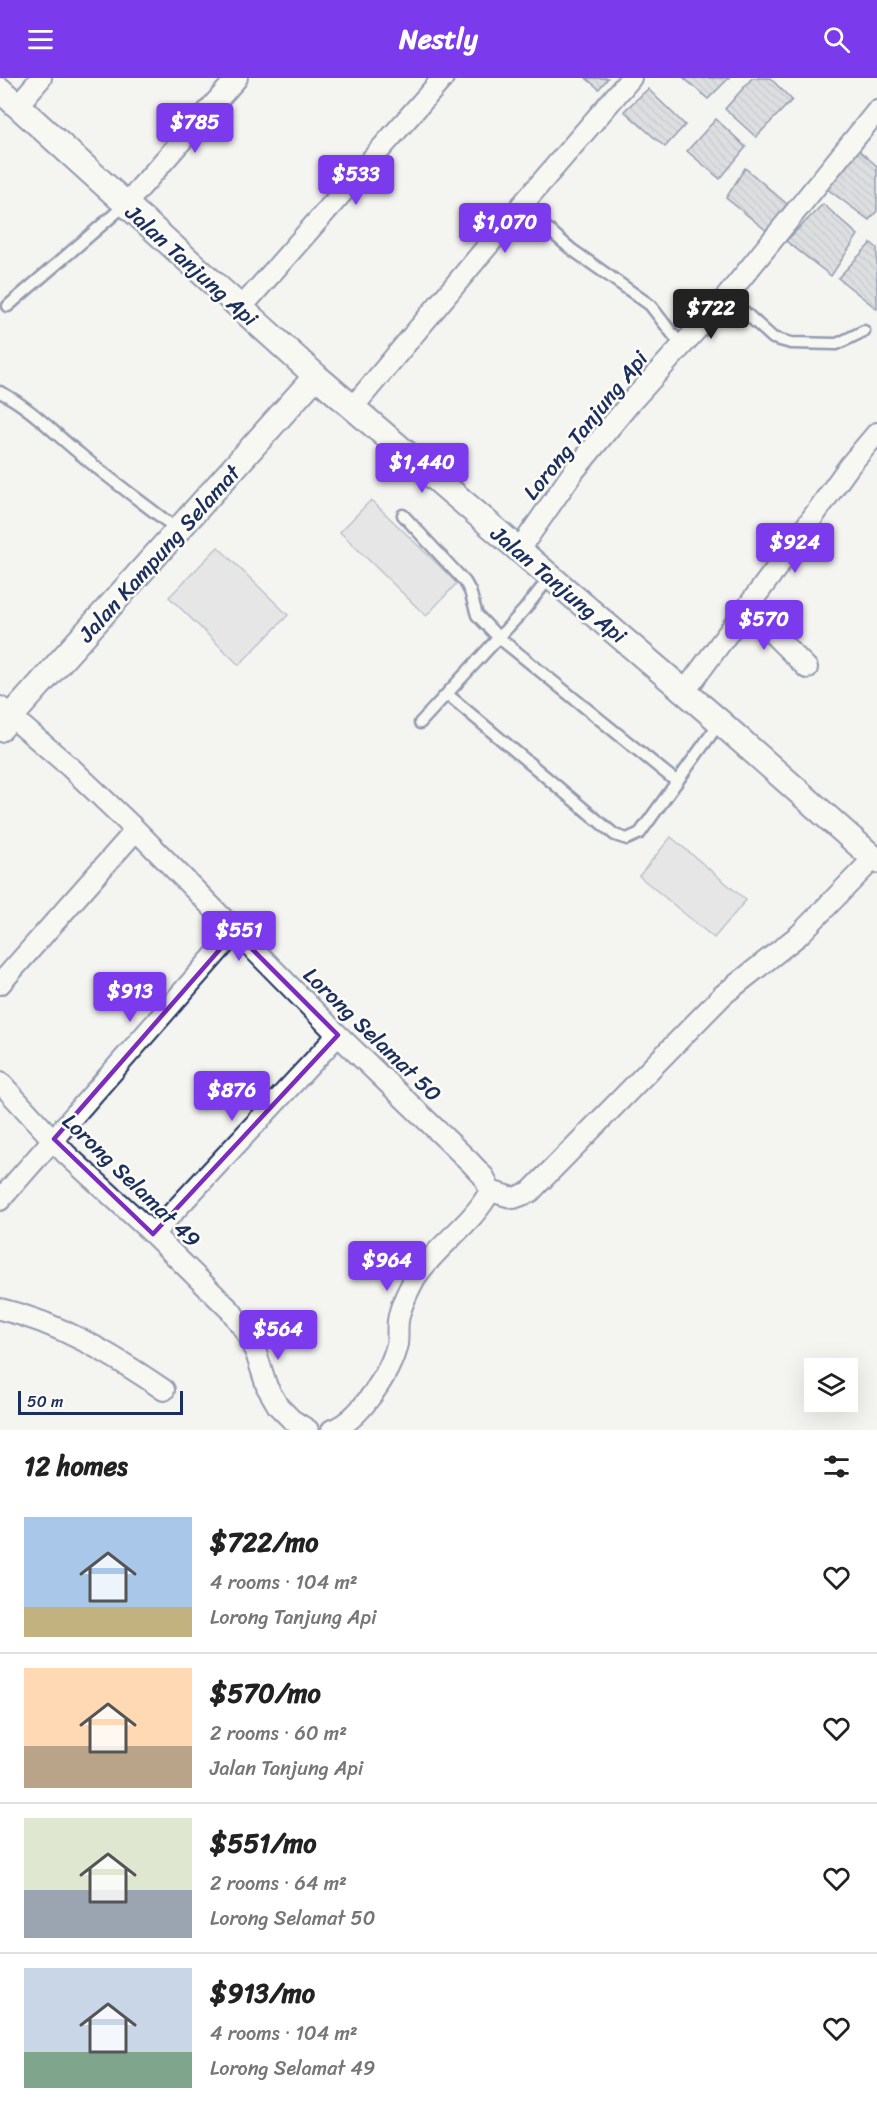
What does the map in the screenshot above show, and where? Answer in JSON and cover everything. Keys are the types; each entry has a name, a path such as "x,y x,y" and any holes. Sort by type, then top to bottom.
{"street":[{"path":"9,98 41,78"},
{"path":"125,205 237,78"},
{"path":"241,308 443,78"},
{"path":"353,407 520,206 631,78"},
{"name":"Jalan Tanjung Api","path":"9,98 316,376 685,691 875,859"},
{"name":"Lorong Tanjung Api","path":"519,550 574,471 630,403 727,296 877,111"},
{"name":"Jalan Kampung Selamat","path":"4,718 179,531 316,376"},
{"path":"685,691 850,465 877,433"},
{"path":"747,608 807,668"},
{"name":"Lorong Selamat 50","path":"4,718 70,767 136,830 338,1035 470,1162 484,1177 490,1191"},
{"path":"0,984 136,830"},
{"path":"332,1430 351,1420 382,1380 392,1362 397,1344 399,1319 406,1295 416,1277 430,1259 483,1204 490,1191 514,1198 530,1192 723,995 799,935 875,859"},
{"path":"0,1200 235,932"},
{"path":"153,1234 338,1035"},
{"name":"Lorong Selamat 49","path":"0,1082 66,1154 153,1234 231,1311 246,1332 256,1353 267,1387 278,1406 292,1420 308,1430"},
{"path":"0,1309 21,1314 70,1334 127,1365 164,1390"}],"lane":[{"path":"8,306 125,205"},
{"path":"520,206 571,249 650,305 681,345"},
{"path":"727,296 773,338 791,343 837,344 864,331"},
{"path":"0,392 22,405 80,455 179,531"},
{"path":"404,515 465,582 477,615 498,637 677,782"},
{"path":"420,723 524,610 550,577"},
{"path":"447,694 615,835 627,839 640,833 720,722"}],"highlighted area":[{"path":"235,932 338,1035 153,1234 54,1139"}],"shaded area":[{"path":"371,500 457,583 426,616 340,532"},
{"path":"218,547 288,615 239,665 169,597"},
{"path":"671,837 746,900 714,938 639,876"}],"building":[{"path":"586,78 608,78 599,89"},
{"path":"684,78 729,78 708,99"},
{"path":"752,78 770,78 792,100 756,137 725,109"},
{"path":"648,89 685,125 665,147 624,111"},
{"path":"716,119 746,147 720,179 687,151"},
{"path":"855,147 877,166 877,211 869,220 819,183"},
{"path":"745,168 787,204 767,231 726,198"},
{"path":"823,204 858,235 831,276 786,241"},
{"path":"871,243 877,248 877,309 838,278"}]}
